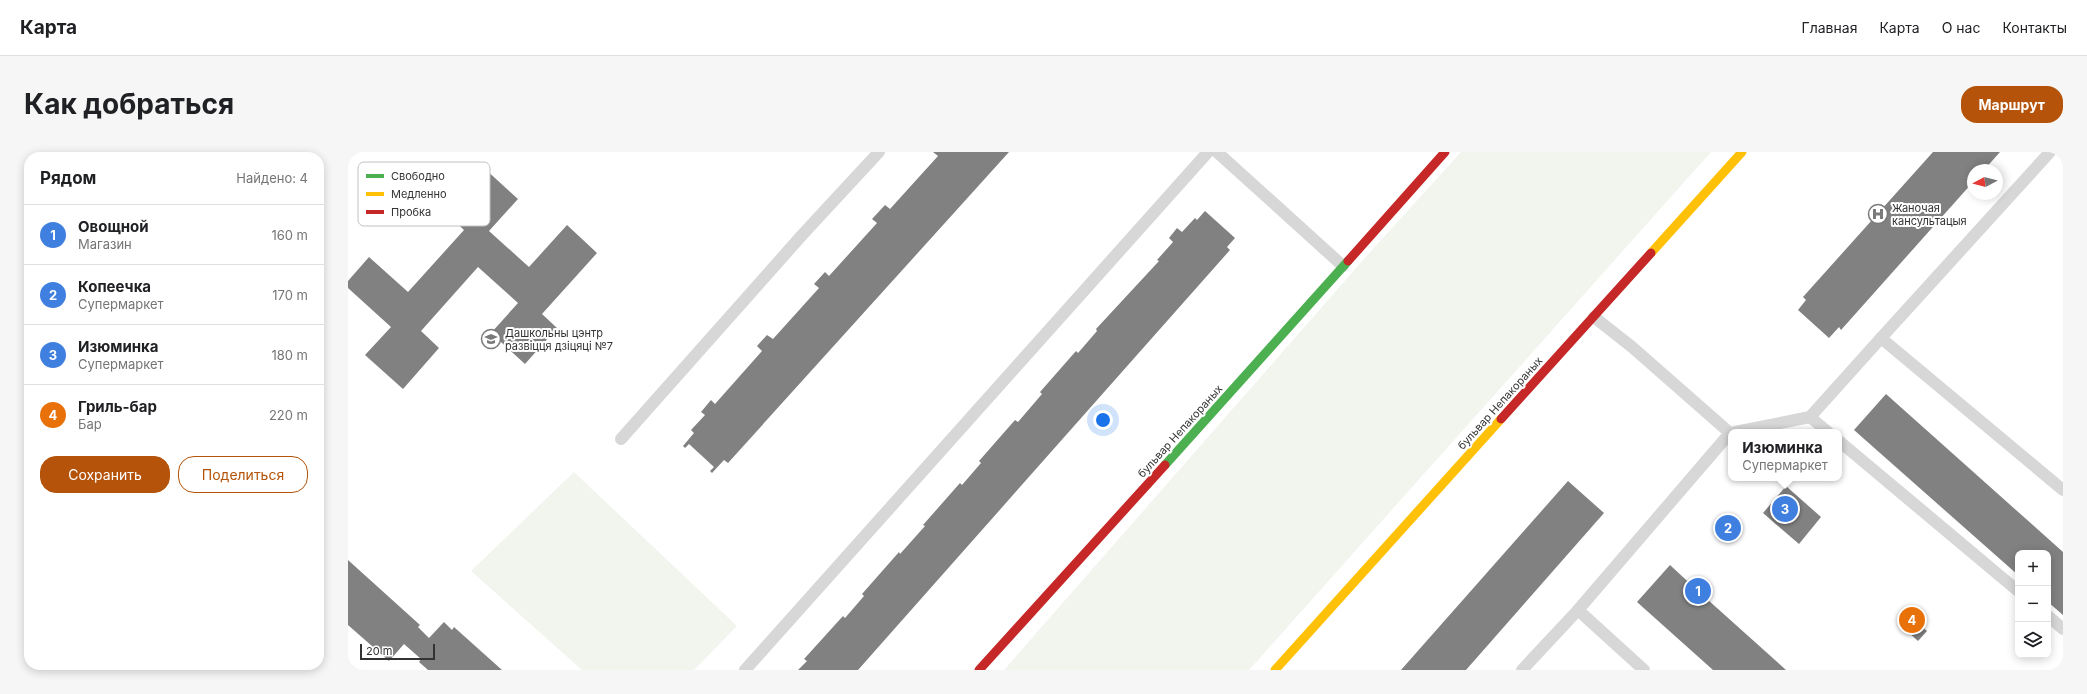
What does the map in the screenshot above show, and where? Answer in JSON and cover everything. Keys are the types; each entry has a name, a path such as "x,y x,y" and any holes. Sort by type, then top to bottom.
{"main road":[{"name":"бульвар Непакораных","path":"979,670 1265,354 1444,152"},
{"name":"бульвар Непакораных","path":"1275,670 1742,152"}],"lane":[{"path":"621,439 803,234 879,152"},
{"path":"745,670 1208,152"},
{"path":"1217,152 1343,266"},
{"path":"1752,429 1810,417 2050,152"},
{"path":"1594,317 1632,347 1728,430"},
{"path":"1881,338 2063,490"},
{"path":"1810,417 1824,429"},
{"path":"1522,670 1578,610 1728,438"},
{"path":"1842,444 2015,588"},
{"path":"1578,610 1644,670"},
{"path":"2051,619 2063,629"}],"shaded area":[{"path":"1461,152 1711,152 1249,670 1004,670 1363,260"},
{"path":"574,472 737,626 694,670 582,670 471,571"}],"building":[{"path":"933,152 1009,152 728,463 724,460 712,473 710,471 714,467 689,444 685,448 683,446 694,433 691,430 705,415 701,412 711,400 715,404 762,351 757,346 767,335 773,339 819,288 814,284 825,272 829,276 877,223 872,219 885,205 890,209 938,156"},
{"path":"1933,152 2000,152 1989,164 1967,164 1967,189 1841,330 1839,327 1829,338 1798,310 1806,300 1803,297"},
{"path":"490,173 518,199 489,231 529,267 567,225 597,253 542,314 557,328 525,364 491,333 518,303 478,267 421,331 439,348 403,389 365,355 391,327 348,288 348,281 369,257 408,292 464,230 460,226 490,226"},
{"path":"1205,211 1235,238 1227,247 1230,250 858,670 798,670 807,661 804,659 843,616 845,618 864,596 862,594 899,552 900,554 925,526 923,525 960,483 962,485 981,463 979,461 1015,420 1018,422 1042,394 1040,392 1076,351 1078,353 1097,331 1096,329 1159,261 1157,260 1173,242 1169,238 1177,228 1182,232 1195,218 1197,220"},
{"path":"1886,394 2063,552 2063,615 2051,605 2051,550 2015,550 2015,572 1854,430"},
{"path":"1568,481 1604,513 1466,670 1401,670"},
{"path":"1786,486 1821,517 1799,544 1763,513"},
{"path":"348,560 420,625 418,627 429,638 444,622 452,630 454,627 502,670 428,670 419,662 421,659 404,644 389,661 348,625"},
{"path":"1670,565 1786,670 1713,670 1637,602"},
{"path":"1906,613 1927,631 1918,641 1898,623"}],"traffic: fast":[{"path":"1165,465 1348,261"}],"traffic: slow":[{"path":"1651,253 1742,152"},
{"path":"1275,670 1501,419"}],"traffic: jam":[{"path":"1348,261 1445,152"},
{"path":"1501,419 1651,253"},
{"path":"979,670 1165,465"}],"place":[{"name":"Жаночая кансультацыя","path":"1878,214"},
{"name":"Дашкольны цэнтр развіцця дзіцяці №7","path":"491,339"},
{"name":"Изюминка","path":"1785,509"},
{"name":"Копеечка","path":"1728,528"},
{"name":"Овощной","path":"1698,591"},
{"name":"Гриль-бар","path":"1912,620"}]}
